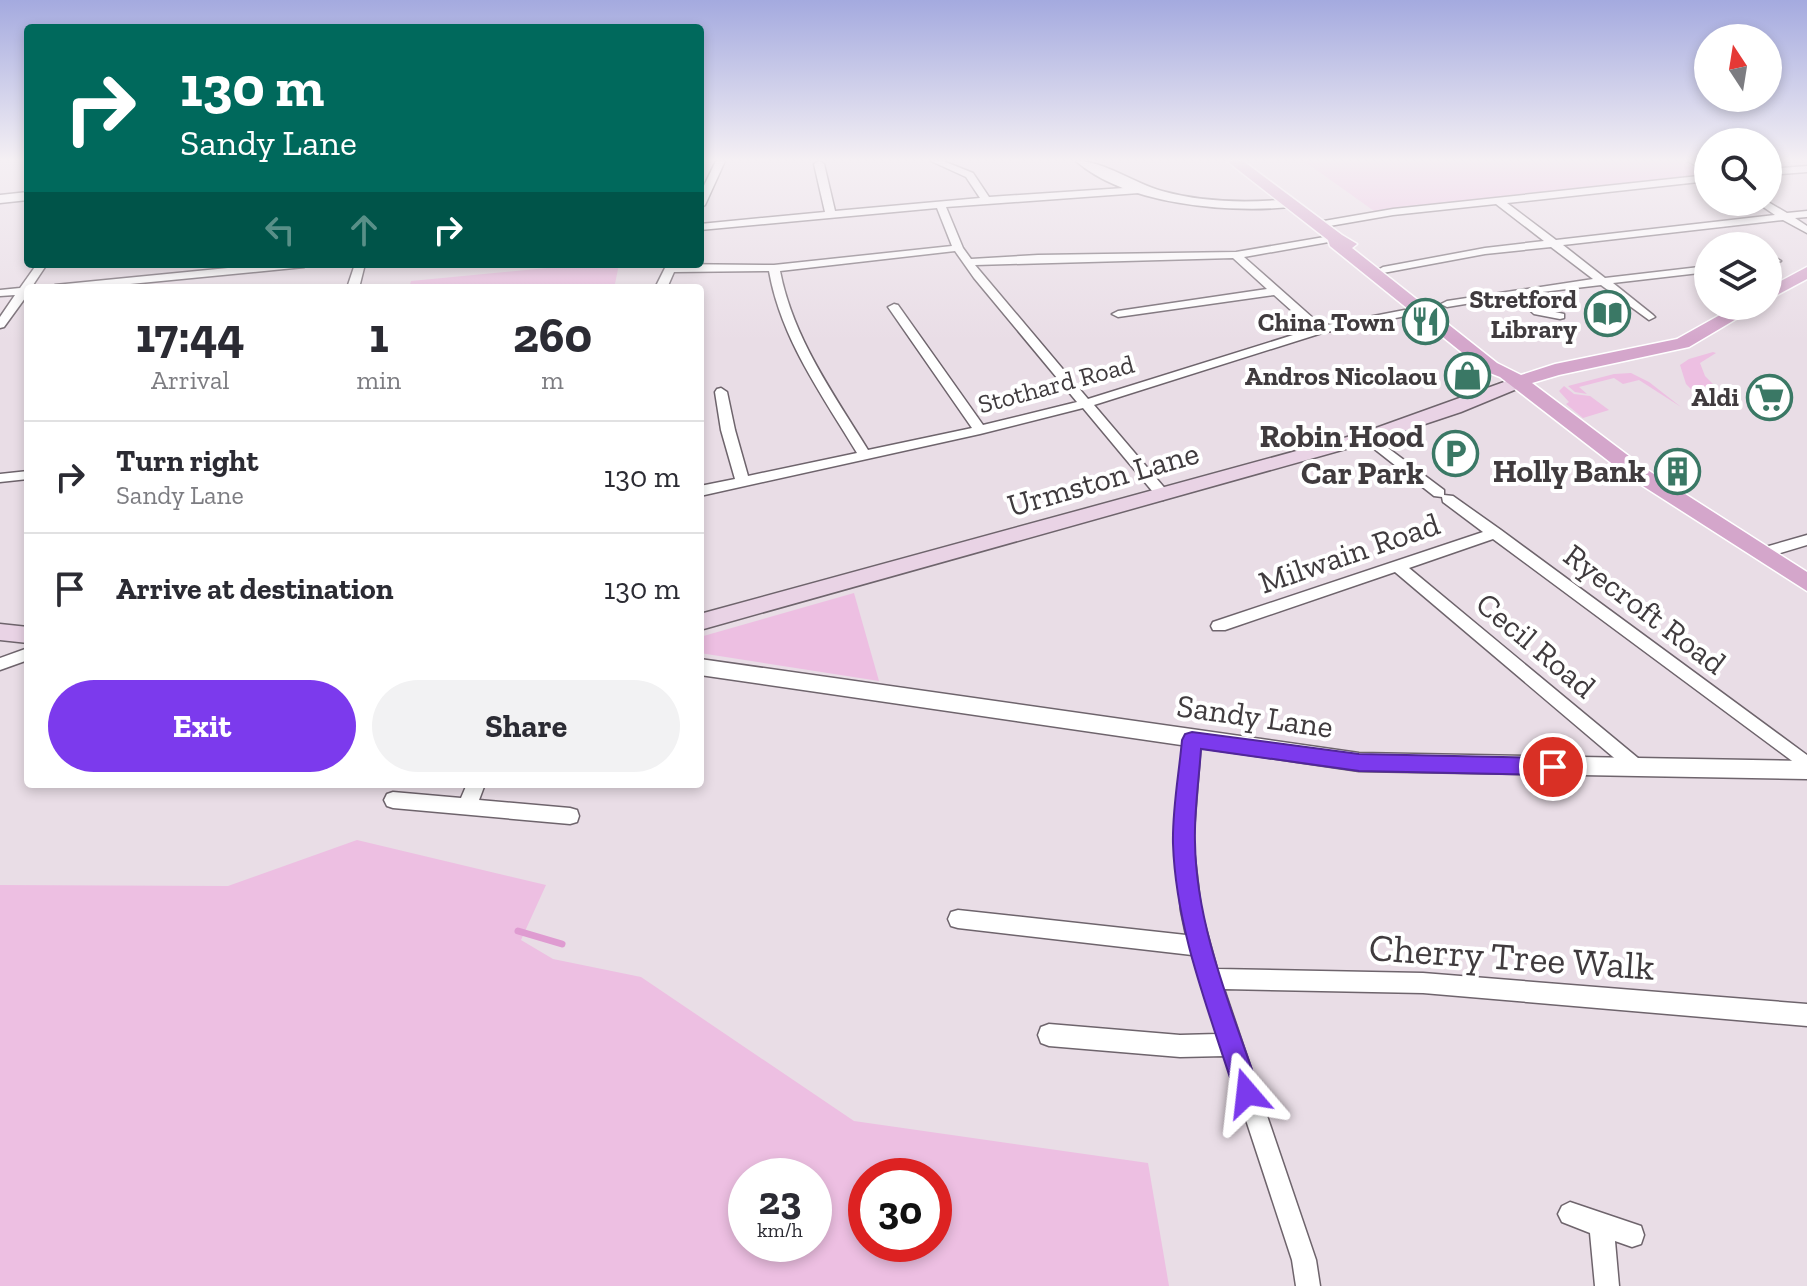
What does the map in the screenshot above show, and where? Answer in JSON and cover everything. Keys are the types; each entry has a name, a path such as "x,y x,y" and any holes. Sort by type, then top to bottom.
{"main road":[{"path":"1313,221 1336,238 1346,241 1434,307 1491,367 1513,377 1639,474 1807,583"},
{"path":"1336,238 1336,243 1434,307"},
{"path":"1782,287 1807,272"},
{"path":"1513,377 1632,356 1683,343 1724,320"},
{"name":"Urmston Lane","path":"704,621 1368,437 1455,408 1513,377"},
{"path":"0,632 24,635"}],"street":[{"path":"704,227 765,221"},
{"path":"947,221 967,262 1163,495"},
{"path":"1318,225 1341,221"},
{"path":"1525,221 1649,317"},
{"path":"1383,270 1474,252 1749,221"},
{"path":"967,262 1236,255 1336,238"},
{"path":"704,267 774,268 958,248"},
{"path":"1236,255 1320,330"},
{"path":"135,284 240,268"},
{"path":"774,268 777,294 787,321 864,454"},
{"name":"Stothard Road","path":"704,490 1084,404 1320,330 1434,307 1470,296 1694,271"},
{"path":"0,293 24,291"},
{"path":"1118,314 1276,291"},
{"path":"1516,292 1538,312 1560,316"},
{"path":"0,325 24,294"},
{"path":"894,307 980,430"},
{"path":"721,392 743,481"},
{"name":"Ryecroft Road","path":"1368,437 1807,767"},
{"path":"0,478 24,474"},
{"name":"Milwain Road","path":"1219,626 1496,533"},
{"path":"1760,554 1807,540"},
{"name":"Cecil Road","path":"1397,566 1638,768"},
{"path":"0,664 24,655"},
{"name":"Sandy Lane","path":"704,668 1359,762 1638,768 1807,767"},
{"path":"1192,740 1184,842 1191,911 1199,946 1291,1217 1308,1286"},
{"path":"467,807 474,788"},
{"path":"393,800 570,816"},
{"path":"958,919 1199,946"},
{"name":"Cherry Tree Walk","path":"1211,979 1423,983 1806,1019"},
{"path":"1049,1035 1180,1046 1232,1045"},
{"path":"1570,1214 1632,1235"},
{"path":"1601,1225 1607,1286"}],"shaded area":[{"path":"547,268 618,268 615,284 410,284 411,281"},
{"path":"1716,353 1700,363 1705,376 1717,388 1699,390 1707,398 1701,399 1686,384 1680,365"},
{"path":"1631,373 1649,382 1681,407 1639,380 1623,384 1614,378 1579,387 1587,394 1575,392 1568,386 1614,374"},
{"path":"1564,386 1574,394 1590,396 1609,410 1583,418 1566,404 1569,402 1559,391"},
{"path":"854,593 879,681 704,654 704,636"},
{"path":"357,840 546,885 521,940 553,959 641,977 854,1121 1148,1163 1169,1286 0,1286 0,885 228,886"}],"waterway":[{"path":"518,931 562,944"}],"place":[{"name":"Stretford Library","path":"1608,314"},
{"name":"China Town","path":"1426,322"},
{"name":"Andros Nicolaou","path":"1468,376"},
{"name":"Aldi","path":"1770,397"},
{"name":"Robin Hood Car Park","path":"1455,454"},
{"name":"Holly Bank","path":"1677,471"}],"route":[{"path":"1247,1093 1199,946 1191,911 1184,842 1192,740 1359,762 1553,767"}]}
